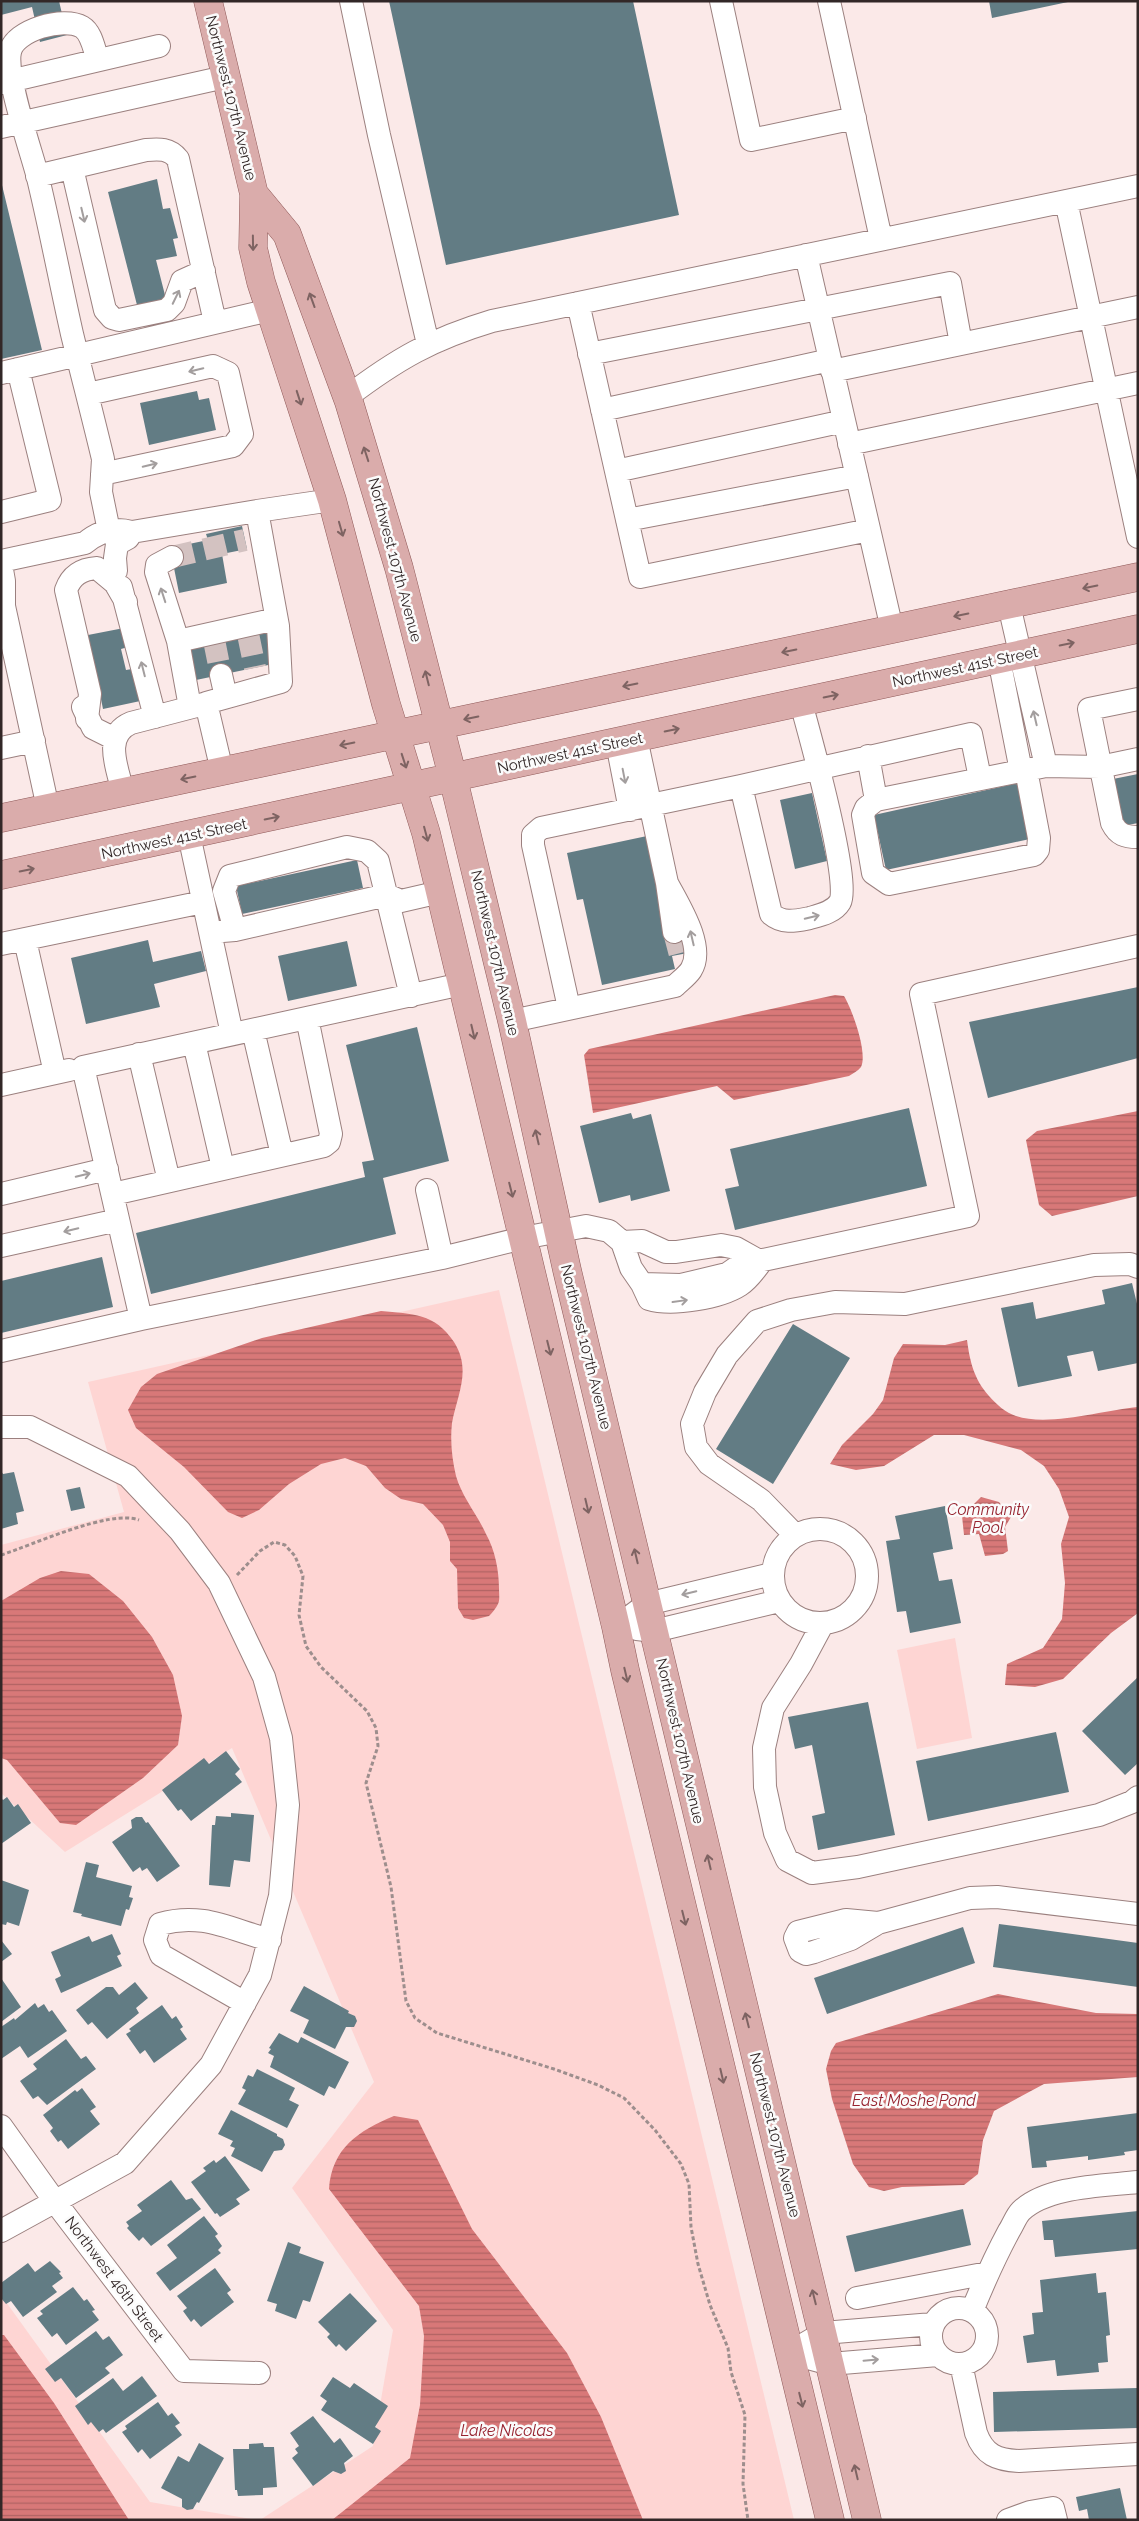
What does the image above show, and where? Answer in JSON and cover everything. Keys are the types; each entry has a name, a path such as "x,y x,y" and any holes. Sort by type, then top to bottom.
{"main road":[{"name":"Northwest 107th Avenue","path":"208,1 254,194 252,248 270,310 332,500 395,734 426,833 830,2520"},
{"name":"Northwest 107th Avenue","path":"254,194 287,234 348,397 384,513 453,778 512,1022 559,1232 647,1604 867,2520"},
{"path":"1,818 1138,577"},
{"name":"Northwest 41st Street","path":"1,875 412,788 1138,629"}],"street":[{"path":"351,1 379,135 428,344"},
{"path":"721,1 751,140 854,118"},
{"path":"829,1 881,240"},
{"path":"98,60 90,36 82,27 71,24 50,25 28,32 16,40 10,52 7,81 24,122 103,459 100,492 109,531"},
{"path":"7,81 159,46"},
{"path":"1,127 225,77"},
{"path":"37,176 146,150 160,149 172,152 178,159 215,322"},
{"path":"72,168 105,310 112,318 119,320 167,310 174,302 182,281 204,271"},
{"path":"348,397 406,355 452,333 492,321 1138,186"},
{"path":"1066,201 1138,537"},
{"path":"806,255 892,629"},
{"path":"590,354 950,283 961,344"},
{"path":"578,303 640,577 869,530"},
{"path":"602,410 831,366 961,344 1138,307"},
{"path":"1,512 50,500 10,371 270,310"},
{"path":"88,394 213,366 228,373 242,434 234,446 102,474"},
{"path":"849,444 1138,383"},
{"path":"616,471 844,421"},
{"path":"627,520 857,476"},
{"path":"48,808 2,607 4,581 1,563 85,543 95,534 119,529 132,532 332,500"},
{"path":"123,792 114,751 115,739 126,725 207,702 257,678 281,682 276,619 253,539 257,511"},
{"path":"132,532 128,538 118,544 115,558 116,571 126,602 155,717"},
{"path":"85,543 102,556 116,571"},
{"path":"58,549 58,606 87,719 93,728 115,739"},
{"path":"172,557 157,565 156,572 178,641 207,702 222,771"},
{"path":"87,719 90,694 66,590 74,576 97,568 115,583 126,602"},
{"path":"1009,605 1010,657 1031,769 1039,838 1038,850 1034,854 905,882 889,884 872,873 863,815 866,808 876,800 1031,769 1100,767 1138,759"},
{"path":"178,641 213,637 247,629 276,619"},
{"path":"207,702 221,675"},
{"path":"1138,699 1089,709 1112,823 1116,831 1123,836 1138,836"},
{"path":"742,786 768,909 776,919 789,922 825,913 840,901 842,880 818,767 801,703"},
{"path":"569,1008 534,852 533,835 536,831 546,826 742,786 818,767 971,734 980,778"},
{"path":"512,1022 675,986 693,965 695,949 690,926 667,883 640,808 626,740"},
{"path":"1,748 34,741"},
{"path":"868,756 876,800"},
{"path":"189,836 210,932 282,1155"},
{"path":"235,930 224,891 230,876 330,851 347,848 367,851 378,861 411,996"},
{"path":"667,883 674,932"},
{"path":"210,932 235,930 386,895 401,901 440,892"},
{"path":"1,944 203,902"},
{"path":"25,940 55,1073"},
{"path":"632,1241 631,1268 649,1299 657,1302 678,1302 723,1283 746,1281 761,1262 968,1216 921,994 1138,946"},
{"path":"680,955 682,970 680,981"},
{"path":"1,1085 462,984"},
{"path":"113,1194 324,1146 329,1142 331,1134 307,1018"},
{"path":"194,1043 223,1168"},
{"path":"139,1054 169,1181"},
{"path":"83,1067 141,1319"},
{"path":"1,1194 107,1169"},
{"path":"427,1190 442,1258"},
{"path":"1,1246 118,1220"},
{"path":"1,1351 141,1319 442,1258 523,1238 594,1226 632,1241 671,1252 714,1246 736,1248 761,1262"},
{"path":"714,1246 723,1283"},
{"path":"795,1535 760,1500 708,1464 696,1446 692,1424 705,1392 727,1355 757,1321 791,1310 835,1302 905,1304 1094,1265 1130,1264 1138,1267"},
{"path":"1,1427 30,1427 128,1476 180,1531 219,1583 264,1677 281,1738 288,1805 280,1896 260,1975 211,2065 125,2163 56,2203 1,2231"},
{"path":"811,1529 828,1529 844,1535 857,1546 865,1561 867,1578 864,1595 854,1609 840,1619 823,1623 798,1618 779,1601 772,1574 775,1559 783,1546 795,1535 811,1529"},
{"path":"616,1627 647,1604 772,1574"},
{"path":"732,1583 738,1611"},
{"path":"616,1627 654,1631 779,1601"},
{"path":"823,1623 801,1664 773,1708 764,1748 765,1787 774,1833 787,1860 812,1873 858,1867 1099,1815 1132,1802 1138,1797"},
{"path":"878,1923 950,1902 984,1896 1138,1914"},
{"path":"245,2002 161,1954 155,1940 160,1924 180,1918 211,1921 270,1940"},
{"name":"Northwest 46th Street","path":"1,2126 56,2203 184,2370 259,2373"},
{"path":"972,2311 988,2273 1019,2212 1035,2201 1078,2189 1138,2182"},
{"path":"858,2298 988,2273"},
{"path":"963,2308 972,2311 984,2324 987,2341 978,2357 961,2364 945,2361 938,2355 931,2344 933,2324 946,2311 963,2308"},
{"path":"789,2353 823,2332 933,2324"},
{"path":"908,2326 909,2357"},
{"path":"789,2353 830,2364 938,2355"},
{"path":"961,2364 979,2442 992,2456 1003,2460 1019,2461 1138,2454"},
{"path":"1008,2520 1030,2512 1054,2514"}],"path":[{"path":"1,1555 49,1537 123,1517 137,1519 145,1523"},
{"path":"219,1583 229,1581 260,1551 274,1542 285,1545 296,1556 303,1576 299,1615 306,1646 321,1667 367,1711 376,1728 378,1746 366,1783 391,1887 406,2001 415,2018 437,2033 562,2072 598,2085 624,2098 655,2130 681,2164 689,2184 692,2227 698,2264 710,2305 728,2348 731,2372 745,2415 743,2484 748,2520"}],"shaded area":[{"path":"499,1290 794,2520 260,2520 373,2446 393,2330 292,2188 374,2082 232,1748 65,1852 1,1793 1,1545 124,1512 88,1382"},
{"path":"955,1638 972,1738 917,1749 897,1650"},
{"path":"1,2295 150,2502 257,2520 1,2520"}],"water":[{"path":"835,995 844,996 855,1020 861,1042 863,1060 861,1067 849,1076 734,1100 717,1086 593,1113 584,1055 589,1049"},
{"path":"1138,1111 1138,1196 1052,1216 1039,1205 1026,1140 1037,1131"},
{"path":"381,1311 413,1314 431,1320 447,1332 459,1352 463,1373 452,1423 452,1457 459,1484 489,1540 496,1560 499,1601 489,1616 473,1620 464,1618 458,1608 457,1569 450,1561 450,1542 443,1525 423,1504 401,1499 385,1488 366,1466 345,1458 321,1464 289,1484 259,1510 242,1518 228,1512 184,1467 136,1428 128,1410 141,1387 157,1374 262,1338"},
{"path":"967,1340 971,1363 976,1377 995,1402 1012,1415 1029,1419 1060,1419 1138,1407 1138,1613 1111,1633 1063,1679 1035,1687 1005,1685 1007,1664 1043,1648 1062,1619 1065,1583 1061,1544 1069,1517 1059,1489 1044,1466 1021,1450 964,1435 934,1435 884,1466 856,1470 830,1464 842,1445 873,1414 883,1400 894,1358 903,1344 945,1345"},
{"name":"Community Pool","path":"981,1497 999,1502 1011,1517 1005,1527 1008,1551 1003,1554 985,1556 979,1534 964,1535 962,1516"},
{"path":"61,1571 89,1574 123,1601 152,1637 173,1675 182,1716 178,1745 143,1778 76,1825 60,1823 7,1760 1,1758 1,1601 40,1578"},
{"name":"East Moshe Pond","path":"998,1994 1096,2013 1138,2014 1138,2077 1044,2084 994,2111 983,2140 978,2174 964,2185 902,2187 884,2191 869,2187 853,2164 832,2099 826,2069 831,2051 836,2043"},
{"name":"Lake Nicolas","path":"394,2116 418,2120 472,2229 567,2353 601,2417 643,2520 332,2520 410,2458 420,2405 424,2336 419,2306 329,2189 335,2162 349,2143 369,2128"},
{"path":"1,2335 4,2335 54,2403 129,2520 1,2520"}],"building":[{"path":"1,1 59,1 67,35 40,42 32,7 1,15"},
{"path":"389,1 633,1 679,215 446,265"},
{"path":"989,1 1068,1 1068,2 992,18"},
{"path":"157,179 163,209 170,208 178,238 173,239 177,256 156,260 166,299 137,305 108,192"},
{"path":"1,181 42,350 1,359"},
{"path":"197,391 199,400 209,398 216,430 149,445 140,403"},
{"path":"242,526 247,549 222,554 227,583 179,593 170,548 208,540 206,534"},
{"path":"124,628 128,647 121,649 126,670 138,668 145,700 103,709 88,635"},
{"path":"266,630 273,664 196,680 189,646"},
{"path":"1138,774 1138,823 1123,826 1113,779"},
{"path":"1018,783 1030,839 886,870 874,815"},
{"path":"812,793 827,861 795,869 780,800"},
{"path":"647,836 683,931 688,953 672,956 675,969 602,985 583,899 577,900 567,853"},
{"path":"357,860 363,888 242,914 236,886"},
{"path":"148,940 153,962 201,951 206,971 154,984 160,1007 86,1024 71,958"},
{"path":"347,941 357,986 288,1001 278,956"},
{"path":"1138,987 1138,1058 988,1098 969,1022"},
{"path":"417,1027 449,1161 383,1178 396,1234 151,1294 136,1233 365,1177 362,1162 374,1160 346,1045"},
{"path":"909,1108 927,1186 735,1230 725,1189 739,1186 730,1149"},
{"path":"631,1113 633,1119 651,1114 670,1191 631,1201 630,1195 599,1203 580,1126"},
{"path":"102,1257 113,1307 1,1333 1,1281"},
{"path":"1132,1283 1138,1308 1138,1363 1098,1371 1093,1351 1067,1356 1072,1376 1018,1387 1001,1308 1033,1302 1036,1319 1105,1304 1102,1290"},
{"path":"793,1324 850,1358 773,1484 716,1449"},
{"path":"1,1471 3,1474 14,1472 24,1511 16,1513 18,1524 1,1529"},
{"path":"80,1487 85,1508 71,1511 66,1490"},
{"path":"945,1506 953,1549 933,1553 939,1581 952,1579 961,1623 910,1633 906,1611 897,1612 886,1541 900,1539 895,1516"},
{"path":"1138,1677 1138,1763 1125,1775 1082,1731"},
{"path":"868,1702 895,1835 818,1850 812,1816 825,1813 812,1745 795,1749 788,1717"},
{"path":"1056,1732 1069,1792 928,1821 916,1761"},
{"path":"226,1751 240,1769 235,1774 242,1782 191,1821 181,1809 178,1811 162,1790 204,1758 209,1764"},
{"path":"7,1797 14,1807 18,1804 31,1823 1,1844 1,1798 3,1800"},
{"path":"231,1813 254,1815 250,1862 234,1860 230,1887 209,1885 212,1825 215,1825 216,1816 231,1817"},
{"path":"136,1817 142,1817 146,1823 148,1822 180,1866 157,1882 147,1868 142,1871 140,1867 133,1872 112,1842 132,1828 131,1820"},
{"path":"86,1862 99,1865 96,1877 132,1886 129,1897 133,1898 129,1910 126,1909 121,1926 81,1916 82,1914 73,1912"},
{"path":"1,1880 29,1890 19,1926 7,1922 6,1925 1,1924"},
{"path":"999,1924 1138,1943 1138,1987 993,1967"},
{"path":"963,1927 975,1963 827,2014 814,1978"},
{"path":"112,1934 121,1954 117,1956 122,1966 61,1993 55,1979 61,1976 51,1952 89,1936 92,1942"},
{"path":"1,1940 12,1954 1,1962"},
{"path":"1,1978 21,2007 1,2022"},
{"path":"135,1982 148,1998 136,2008 139,2013 107,2039 92,2022 88,2025 76,2010 106,1987 113,1987 119,1995"},
{"path":"304,1986 355,2016 357,2021 354,2027 346,2027 335,2049 303,2033 309,2020 290,2011"},
{"path":"35,2003 38,2008 44,2004 49,2012 52,2010 67,2031 28,2058 20,2046 1,2059 1,2027 14,2018 15,2020"},
{"path":"162,2005 172,2019 176,2016 183,2027 180,2029 187,2039 154,2063 145,2050 140,2054 126,2034 131,2031 129,2029"},
{"path":"279,2033 298,2043 301,2037 349,2062 335,2089 329,2086 324,2096 270,2067 274,2056 268,2053 271,2049 269,2048"},
{"path":"66,2039 81,2059 86,2056 96,2069 47,2105 38,2096 33,2099 20,2081 37,2069 33,2064"},
{"path":"257,2069 295,2088 289,2100 299,2105 287,2128 238,2104 246,2090 242,2088 248,2075 253,2077"},
{"path":"82,2088 96,2107 90,2111 100,2124 68,2149 61,2140 58,2142 50,2131 53,2128 43,2115 75,2090 77,2092"},
{"path":"231,2110 283,2139 285,2145 282,2150 274,2151 262,2172 231,2156 235,2148 230,2146 233,2141 218,2134"},
{"path":"1138,2113 1138,2150 1124,2152 1125,2155 1088,2160 1088,2156 1046,2161 1047,2167 1032,2168 1027,2127"},
{"path":"225,2156 250,2190 236,2199 240,2204 220,2217 217,2213 215,2214 191,2182 206,2171 203,2168 214,2160 216,2163"},
{"path":"171,2180 186,2200 192,2198 201,2209 151,2246 143,2237 139,2241 127,2228 129,2226 126,2222 142,2211 137,2205"},
{"path":"963,2209 971,2245 855,2272 846,2236"},
{"path":"1138,2211 1138,2249 1055,2257 1053,2240 1044,2240 1042,2221"},
{"path":"204,2216 218,2234 215,2236 222,2246 218,2250 221,2253 170,2291 156,2273 177,2258 167,2245"},
{"path":"288,2242 301,2247 299,2253 324,2262 310,2302 303,2300 296,2319 275,2311 277,2304 267,2301"},
{"path":"50,2261 61,2272 59,2273 63,2278 52,2286 57,2292 23,2317 11,2301 6,2304 1,2298 1,2283 28,2263 35,2272"},
{"path":"215,2268 231,2290 227,2293 234,2302 201,2327 194,2319 191,2322 183,2311 187,2308 177,2296"},
{"path":"1096,2273 1098,2293 1106,2292 1110,2335 1106,2336 1108,2362 1098,2363 1099,2372 1057,2376 1055,2360 1027,2363 1023,2336 1034,2334 1032,2313 1043,2312 1040,2280"},
{"path":"73,2287 84,2301 87,2299 95,2310 92,2311 99,2320 66,2345 57,2333 52,2337 37,2318 43,2314 40,2311"},
{"path":"350,2293 377,2321 346,2351 339,2344 336,2347 327,2337 330,2334 318,2322"},
{"path":"96,2331 103,2340 109,2336 123,2355 105,2368 110,2373 76,2398 61,2378 55,2382 45,2369"},
{"path":"142,2376 157,2396 106,2433 103,2429 99,2432 91,2422 88,2425 75,2406 113,2378 123,2391"},
{"path":"333,2377 350,2388 354,2383 388,2406 375,2427 381,2431 373,2444 321,2410 327,2401 320,2396"},
{"path":"1137,2388 1138,2428 994,2432 993,2392"},
{"path":"158,2402 168,2416 172,2413 180,2423 175,2426 182,2435 150,2459 142,2449 138,2453 122,2432 127,2429 125,2426"},
{"path":"313,2416 334,2443 340,2438 353,2456 344,2463 346,2471 341,2474 333,2471 313,2486 292,2458 298,2453 295,2449 299,2446 290,2433"},
{"path":"199,2443 224,2458 199,2503 197,2502 193,2509 187,2510 182,2507 182,2499 161,2488 178,2456 189,2462"},
{"path":"263,2443 264,2447 274,2447 277,2487 263,2488 263,2495 238,2496 237,2490 235,2490 233,2449 249,2449 249,2444"},
{"path":"1120,2488 1127,2520 1089,2520 1087,2509 1079,2511 1076,2497"}],"tunnel":[{"path":"172,557 245,540"},
{"path":"248,634 255,668"},
{"path":"214,640 221,675"},
{"path":"674,932 680,955"}]}
